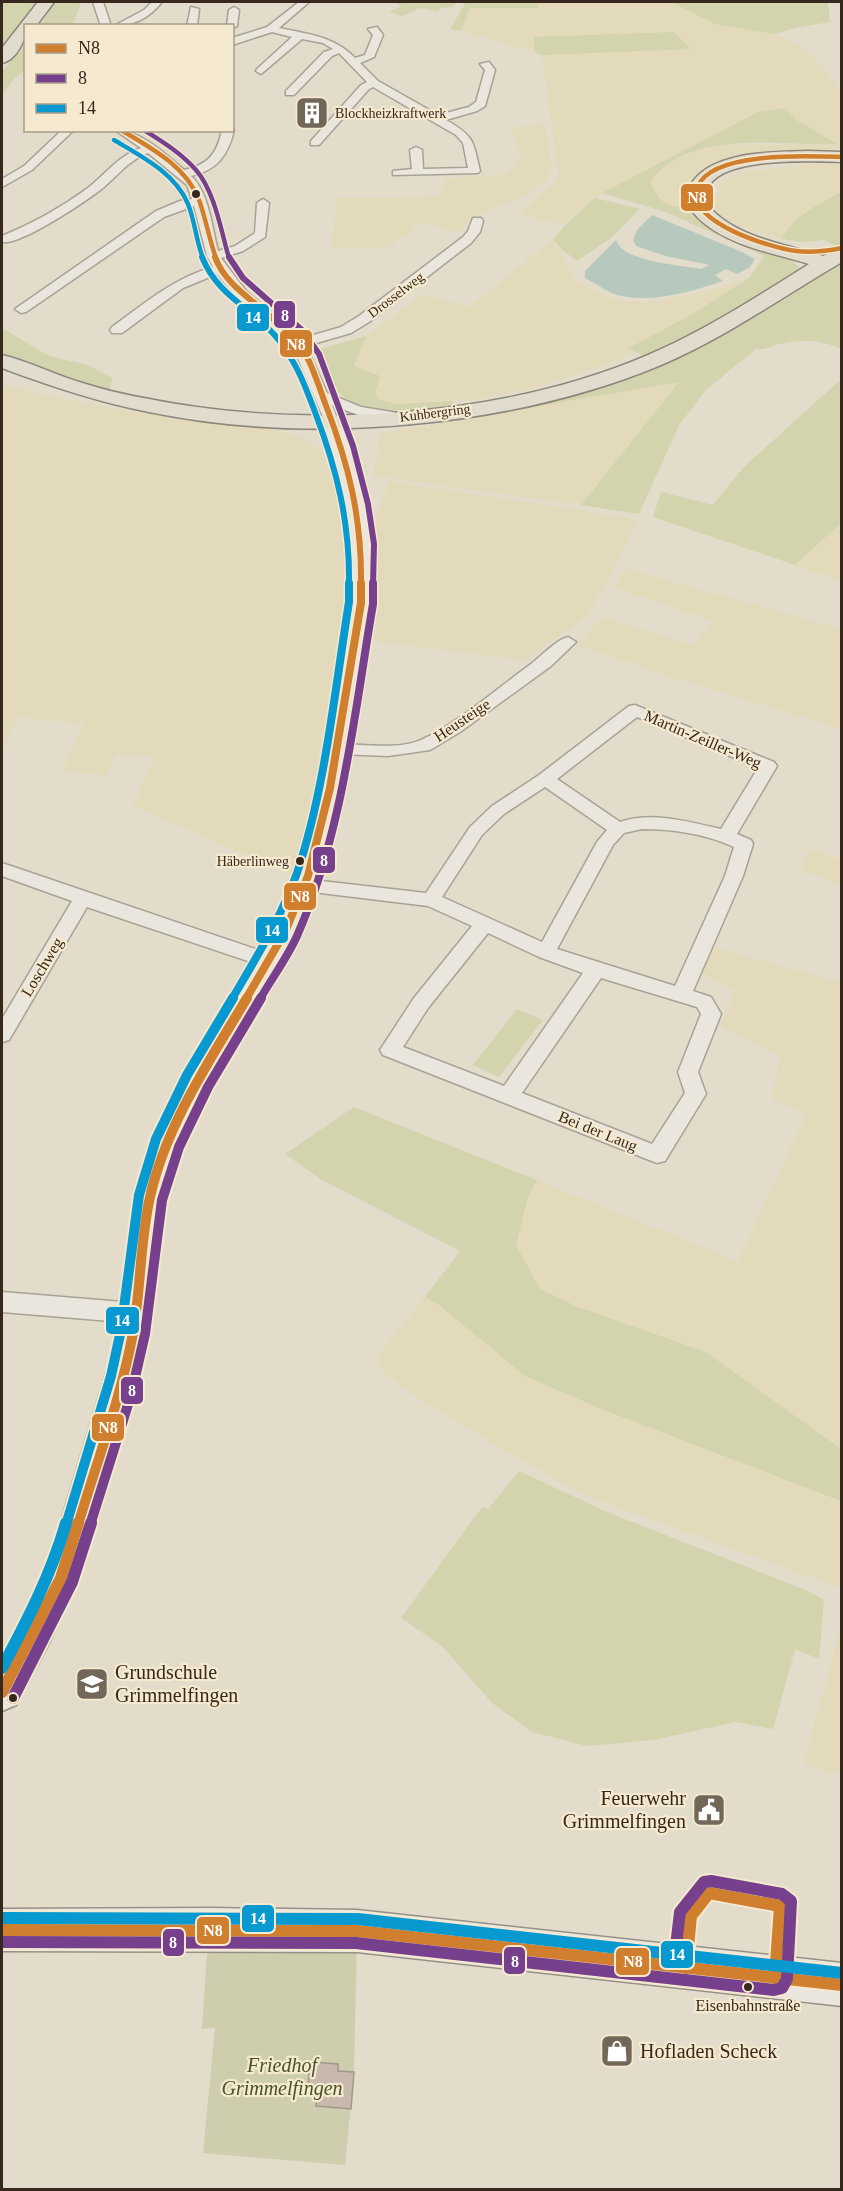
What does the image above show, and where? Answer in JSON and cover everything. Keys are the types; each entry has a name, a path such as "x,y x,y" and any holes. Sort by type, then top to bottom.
{"main road":[{"path":"29,24 46,2"},
{"path":"2,58 24,31"},
{"path":"833,258 787,250 724,227 705,214 696,200 698,186 710,174 731,164 759,158 842,157"},
{"path":"787,250 819,252 842,248"},
{"name":"Kuhbergring","path":"2,361 61,383 134,402 222,415 270,420 331,421 402,418 471,410 543,396 629,371 701,336 833,258"}],"street":[{"path":"98,2 99,14 105,24"},
{"path":"234,41 271,29 304,2"},
{"path":"123,24 136,19 155,4"},
{"path":"192,24 194,9"},
{"path":"232,24 234,10"},
{"path":"271,29 326,41 341,49 374,82 459,133 468,142 474,171 397,173"},
{"path":"352,62 369,57 378,35 373,29"},
{"path":"260,69 300,34"},
{"path":"292,89 328,54 341,49"},
{"path":"437,119 473,109 481,104 490,70 485,64"},
{"path":"316,137 364,87 374,82"},
{"path":"2,183 28,168 67,132"},
{"path":"2,1692 38,1628 67,1562 128,1357 147,1219 154,1182 165,1150 184,1105 294,913 304,885 327,804 338,749 358,632 363,576 357,501 340,443 303,351 241,294 220,269 213,256 192,183 150,149 123,132"},
{"path":"183,174 217,162 225,148 228,132"},
{"path":"6,239 22,233 93,190 126,157 150,149"},
{"path":"416,150 418,172"},
{"path":"21,309 160,214 183,204 199,202"},
{"path":"213,256 222,255 251,243 261,234 263,203"},
{"name":"Drosselweg","path":"298,344 346,330 364,320 467,240 474,232 477,221"},
{"path":"117,330 187,280 220,269"},
{"path":"322,396 358,411 402,418"},
{"path":"270,420 315,431 340,443"},
{"name":"Heusteige","path":"338,749 388,751 424,746 454,728 546,662 568,642"},
{"name":"Martin-Zeiller-Weg","path":"431,900 476,831 498,810 545,779 635,710 768,766 726,836"},
{"path":"545,779 618,829"},
{"path":"546,952 606,842 618,829 629,823 649,822 726,836 744,844 735,876 681,995"},
{"path":"2,869 268,961"},
{"name":"Bei der Laug","path":"304,885 431,900 546,952 596,970 704,1002 711,1014 688,1072 696,1094 657,1155 390,1050 421,1003 484,925"},
{"name":"Loschweg","path":"2,1035 82,898"},
{"path":"509,1095 596,970"},
{"path":"2,1302 135,1312"},
{"path":"2,1930 357,1931 842,1985"}],"shaded area":[{"path":"537,2 671,2 715,24 775,34 803,47 824,68 841,92 841,153 750,154 715,162 688,184 683,197 689,207 674,208 663,203 650,183 658,170 685,153 720,145 836,144 798,121 785,108 758,112 602,193 562,224 519,214 556,180 558,172 542,55 690,48 535,37 535,52 461,31 470,8 538,8"},
{"path":"545,124 552,169 547,180 526,196 470,218 460,233 422,223 386,249 332,247 337,198 438,197 446,178 508,174 522,156 510,128"},
{"path":"816,164 841,164 841,192 818,205 786,229 782,239 736,224 718,214 710,204 720,195 720,186 727,178 742,172"},
{"path":"652,215 755,259 749,268 737,274 726,269 715,275 723,281 660,297 634,298 617,295 585,278 585,271 616,240 629,253 640,258 701,269 710,265 665,256 636,246 633,240 637,230"},
{"path":"552,240 578,283 617,300 647,302 695,294 749,278 691,315 629,348 633,352 607,365 532,389 473,400 396,404 380,400 354,366 366,336 423,294 469,307"},
{"path":"680,381 581,505 373,476 380,434"},
{"path":"2,385 84,403 267,428 301,437 320,449 347,502 352,546 352,603 330,737 292,875 133,806 154,758 116,755 106,776 62,771 84,724 19,717 2,748"},
{"path":"389,481 639,520 585,618 524,660 373,641 376,518"},
{"path":"841,523 841,582 795,565"},
{"path":"625,568 841,629 841,729 671,677 577,645 602,617 694,645 712,621 615,588"},
{"path":"810,850 841,859 841,886 800,869"},
{"path":"709,946 841,982 841,1449 706,1352 578,1307 540,1289 516,1245 528,1197 537,1180 738,1261 806,1115 772,1099 780,1056 721,1026 735,991 697,971"},
{"path":"425,1297 439,1305 525,1376 601,1409 841,1501 841,1588 584,1495 410,1393 377,1367 377,1356"},
{"path":"841,1627 841,1775 803,1764"}],"green space":[{"path":"2,2 40,2 2,51"},
{"path":"54,2 81,2 73,24 42,24"},
{"path":"394,2 456,3 452,7 437,11 420,8 402,16 389,12 402,6"},
{"path":"466,2 537,2 538,8 470,8 461,31 450,29"},
{"path":"671,2 828,2 830,22 794,28 775,34 715,24"},
{"path":"674,32 691,49 542,55 535,52 534,37"},
{"path":"24,46 24,71 13,80 2,95 2,71"},
{"path":"785,108 798,121 837,144 762,143 710,147 686,154 666,166 650,183 665,203 689,207 712,228 790,259 800,268 713,324 644,356 629,348 691,315 749,278 764,256 666,212 602,193 758,112"},
{"path":"841,192 841,249 824,240 802,242 782,239 799,217"},
{"path":"595,198 640,209 611,238 577,261 559,247 553,239"},
{"path":"841,265 841,349 819,342 803,341 756,349 707,389 679,425 639,514 581,505 679,382 510,411 507,408 618,383 699,347"},
{"path":"2,328 49,356 88,365 112,378 110,390 50,372 2,353"},
{"path":"366,336 354,366 380,376 375,393 380,400 396,404 452,401 455,405 386,410 354,403 340,394 327,377 321,349"},
{"path":"841,379 841,523 795,565 653,517 661,492 713,505 744,467"},
{"path":"517,1009 543,1020 499,1077 473,1065"},
{"path":"354,1107 537,1180 528,1197 516,1245 540,1289 578,1307 706,1352 841,1449 841,1501 601,1409 525,1376 439,1305 425,1297 460,1251 322,1180 285,1154"},
{"path":"519,1471 607,1512 808,1591 824,1600 819,1659 795,1649 773,1729 736,1722 653,1740 587,1746 532,1732 492,1703 442,1646 401,1618 482,1507 488,1509"},
{"name":"Friedhof Grimmelfingen","path":"208,1936 357,1942 354,2072 345,2165 203,2153 215,2028 202,2029"}],"building":[{"path":"310,2062 338,2064 338,2071 354,2072 351,2109 316,2106 317,2088 308,2087"}],"transit line":[{"name":"N8","path":"2,1692 61,1578 119,1392 133,1332 150,1197 168,1143 198,1081 285,932 308,876 330,788 361,603 362,545 353,488 336,432 308,359 284,329 235,286 219,267 199,200 188,179 162,155 124,132"},
{"name":"8","path":"13,1698 72,1582 131,1395 145,1334 162,1200 179,1147 208,1087 296,938 319,880 342,790 373,604 374,544 368,504 353,446 319,354 302,330 243,278 230,261 210,196 198,172 179,153 147,132"},
{"name":"14","path":"2,1668 35,1606 56,1557 111,1376 121,1330 139,1195 156,1139 187,1075 274,927 297,872 319,786 349,602 350,546 341,490 324,436 297,365 276,337 227,295 209,274 199,249 188,204 178,187 155,165 114,140"},
{"name":"N8","path":"842,157 786,156 742,161 723,166 708,174 698,186 697,199 703,211 716,222 751,239 802,252 842,248"},
{"name":"8","path":"675,1955 680,1912 704,1882 711,1881 782,1894 791,1901 787,1979 782,1988 774,1990 685,1980"},
{"name":"N8","path":"686,1968 691,1916 709,1893 780,1906 775,1978"},
{"name":"14","path":"2,1918 358,1919 842,1973"},
{"name":"N8","path":"2,1930 357,1931 842,1985"},
{"name":"8","path":"2,1942 356,1943 685,1980"}],"place":[{"name":"Blockheizkraftwerk","path":"312,113"},
{"name":"Häberlinweg","path":"300,861"},
{"name":"Grundschule Grimmelfingen","path":"92,1684"},
{"name":"Feuerwehr Grimmelfingen","path":"709,1810"},
{"name":"Eisenbahnstraße","path":"748,1987"},
{"name":"Hofladen Scheck","path":"617,2051"}]}
